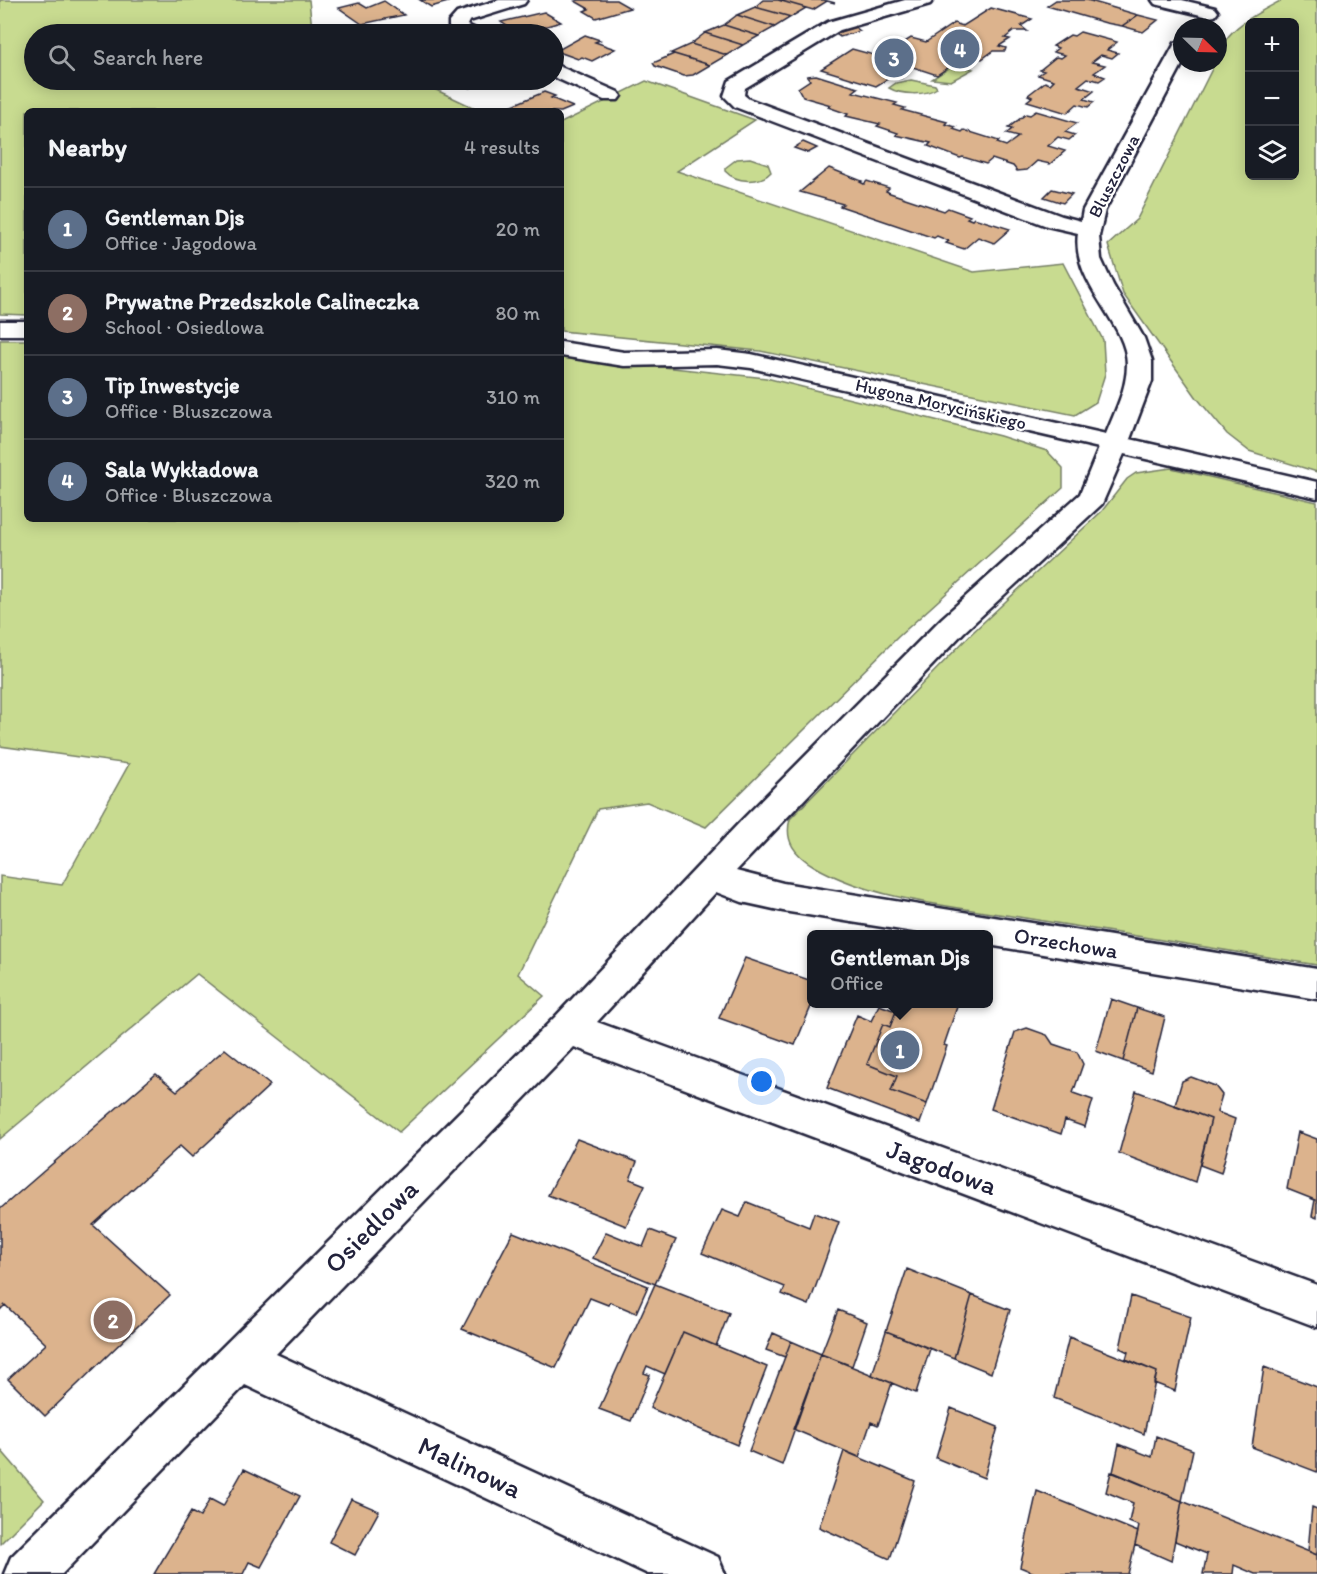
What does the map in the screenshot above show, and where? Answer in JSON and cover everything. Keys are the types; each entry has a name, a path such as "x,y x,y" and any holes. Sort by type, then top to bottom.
{"street":[{"path":"458,24 463,17 518,0"},
{"path":"924,0 834,26 736,86 734,96 742,103 1045,218 1088,229"},
{"path":"1161,0 1209,12"},
{"path":"1203,18 1227,2"},
{"name":"Bluszczowa","path":"711,875 954,625 1092,498 1139,381 1140,361 1132,338 1095,272 1088,251 1088,229 1094,210 1173,63"},
{"path":"564,75 611,96"},
{"path":"0,328 24,328"},
{"name":"Hugona Morycińskiego","path":"564,349 624,359 717,357 751,361 1317,490"},
{"name":"Orzechowa","path":"711,875 742,888 783,897 986,930"},
{"name":"Osiedlowa","path":"28,1574 568,1028 711,875"},
{"name":"Orzechowa","path":"993,931 1317,984"},
{"name":"Jagodowa","path":"568,1028 1317,1306"},
{"name":"Malinowa","path":"240,1360 701,1574"}],"green space":[{"path":"0,0 309,0 311,24 24,24 24,90 436,90 475,108 24,108 24,315 0,314"},
{"path":"1282,0 1317,0 1317,472 1249,451 1227,434 1197,398 1123,294 1108,245 1137,219 1210,72 1227,72 1227,38 1245,21 1245,180 1299,180 1299,18 1251,17"},
{"path":"949,68 973,69 951,81 932,79"},
{"path":"911,80 935,85 937,88 913,94 889,88 896,83"},
{"path":"646,81 755,120 677,171 974,272 1063,263 1103,340 1105,374 1096,402 1075,415 760,351 564,331 564,122"},
{"path":"750,158 768,164 771,172 761,179 741,180 725,171 725,168 737,159"},
{"path":"0,340 24,340 24,522 564,522 564,356 766,378 1000,436 1047,451 1063,468 1063,488 898,637 706,827 647,802 598,809 518,974 544,996 399,1132 197,974 0,1139 0,876 62,885 129,764 0,746"},
{"path":"1171,468 1317,502 1317,965 917,901 889,895 838,878 801,857 790,841 790,819 972,633 1102,511 1127,479 1136,473"},
{"path":"0,1449 44,1500 0,1544"}],"building":[{"path":"420,0 447,0 448,2 431,7"},
{"path":"616,0 630,8 596,18 584,11 589,9 575,1"},
{"path":"763,0 778,0 806,8 791,17 755,7"},
{"path":"778,0 824,0 835,3 827,1 813,10"},
{"path":"1056,0 1087,0 1138,15 1122,26 1047,6"},
{"path":"384,1 404,15 362,24 339,8 359,3 367,8"},
{"path":"755,7 791,17 775,27 737,15"},
{"path":"991,8 1032,19 1021,26 1027,31 1014,31 1005,38 1010,39 999,46 1006,48 1005,51 993,51 982,59 965,55 956,62 962,67 949,67 937,75 907,65 896,73 901,78 889,78 876,86 821,69 852,49 881,57 911,38 926,42 954,23 963,26"},
{"path":"544,12 561,22 504,24 501,22"},
{"path":"737,15 775,27 759,36 724,25"},
{"path":"1138,15 1158,20 1143,32 1122,26"},
{"path":"724,25 759,36 743,45 705,33"},
{"path":"855,27 860,31 840,37 834,33"},
{"path":"1080,32 1117,42 1107,50 1118,53 1112,58 1101,55 1092,62 1105,65 1094,73 1105,77 1099,81 1088,78 1078,86 1094,91 1084,99 1094,102 1088,107 1077,104 1067,113 1027,101 1032,97 1028,95 1045,82 1050,84 1054,80 1038,75 1044,71 1040,70 1056,57 1061,58 1065,55 1053,52 1058,48 1053,46 1070,35 1074,36"},
{"path":"705,33 743,45 727,55 691,44"},
{"path":"585,35 600,40 595,42 615,49 592,61 564,54 564,47"},
{"path":"691,44 727,55 710,65 671,53"},
{"path":"671,53 710,65 693,75 684,76 655,66 653,63 674,54"},
{"path":"816,75 858,88 853,92 897,103 894,105 905,108 902,110 947,122 945,124 956,127 953,129 962,132 964,130 999,141 997,143 1006,146 1018,137 1006,134 1012,129 1008,128 1026,114 1030,115 1036,111 1077,123 1065,132 1075,135 1069,140 1058,137 1048,146 1065,151 1050,164 1037,161 1027,170 1017,171 1013,166 992,159 986,164 960,158 928,146 931,143 896,135 898,133 877,126 880,124 846,116 848,114 828,107 831,105 803,97 798,88 810,80 807,76"},
{"path":"544,92 555,96 551,98 573,107 564,111 564,108 508,107"},
{"path":"803,142 817,148 808,153 794,148"},
{"path":"829,168 862,181 860,182 864,184 867,181 889,188 886,191 890,193 944,211 948,208 970,216 967,218 972,220 974,218 1010,229 994,243 978,237 964,249 946,243 949,241 937,236 934,238 840,206 843,204 800,192"},
{"path":"1052,189 1072,194 1063,203 1044,197"},
{"path":"745,958 807,979 807,1008 810,1008 795,1045 719,1018"},
{"path":"1111,999 1137,1008 1123,1061 1096,1051"},
{"path":"878,1008 896,1011 890,1027 883,1024 867,1064 897,1076 891,1091 927,1104 920,1123 827,1088 857,1015 871,1021"},
{"path":"897,1008 957,1008 944,1045 947,1046 927,1104 891,1091 897,1076 867,1064 883,1024 890,1027"},
{"path":"1137,1008 1165,1017 1152,1071 1123,1061"},
{"path":"1027,1028 1047,1035 1053,1044 1077,1052 1083,1064 1073,1093 1093,1100 1085,1127 1065,1120 1061,1134 991,1109 1015,1032"},
{"path":"225,1049 270,1085 192,1157 180,1146 93,1225 170,1295 45,1416 8,1379 46,1344 5,1305 0,1310 0,1209 156,1074 177,1091"},
{"path":"1191,1077 1215,1086 1222,1095 1217,1112 1235,1119 1221,1173 1200,1165 1211,1119 1175,1105 1182,1081"},
{"path":"1136,1091 1211,1119 1195,1182 1119,1153"},
{"path":"1298,1132 1317,1139 1317,1218 1312,1216 1315,1200 1287,1189"},
{"path":"577,1139 637,1162 630,1179 645,1185 626,1226 548,1195"},
{"path":"747,1202 809,1227 814,1213 839,1222 809,1305 782,1294 785,1287 702,1253 722,1210 740,1217"},
{"path":"650,1230 676,1240 655,1284 593,1258 606,1232 643,1247"},
{"path":"513,1232 648,1286 636,1313 610,1302 608,1305 590,1298 556,1368 462,1329"},
{"path":"907,1269 972,1295 954,1358 886,1331"},
{"path":"655,1284 729,1313 716,1346 683,1332 665,1374 647,1366 644,1373 650,1375 631,1421 599,1409"},
{"path":"972,1295 1010,1310 991,1373 954,1358"},
{"path":"1131,1296 1191,1317 1175,1391 1154,1383 1157,1372 1126,1359 1128,1352 1120,1348"},
{"path":"838,1310 867,1322 852,1366 821,1354"},
{"path":"886,1331 930,1349 916,1393 872,1375"},
{"path":"683,1332 767,1367 737,1445 650,1408"},
{"path":"773,1333 791,1341 785,1357 766,1350"},
{"path":"1069,1337 1157,1372 1144,1434 1054,1398"},
{"path":"791,1341 821,1354 782,1465 749,1451"},
{"path":"821,1354 892,1383 878,1425 871,1422 859,1457 793,1429"},
{"path":"1264,1367 1317,1387 1317,1472 1252,1447"},
{"path":"951,1408 998,1427 984,1478 936,1458"},
{"path":"1156,1436 1193,1450 1182,1501 1113,1472 1119,1444 1152,1457"},
{"path":"844,1451 915,1481 890,1559 819,1527"},
{"path":"244,1469 300,1496 261,1567 249,1562 243,1574 154,1574 191,1512 200,1517 210,1499 223,1506"},
{"path":"1111,1472 1182,1501 1171,1561 1135,1545 1139,1526 1129,1522 1133,1503 1106,1492"},
{"path":"1037,1491 1138,1532 1128,1574 1037,1574 1020,1567"},
{"path":"351,1499 379,1511 355,1555 329,1542"},
{"path":"1182,1501 1317,1555 1317,1574 1255,1574 1234,1565 1233,1574 1203,1574 1207,1554 1175,1541"},
{"path":"1312,1507 1317,1509 1317,1555 1308,1551"}],"place":[{"name":"Sala Wykładowa","path":"960,49"},
{"name":"Tip Inwestycje","path":"894,58"},
{"name":"Gentleman Djs","path":"900,1050"},
{"name":"Prywatne Przedszkole Calineczka","path":"113,1320"}]}
